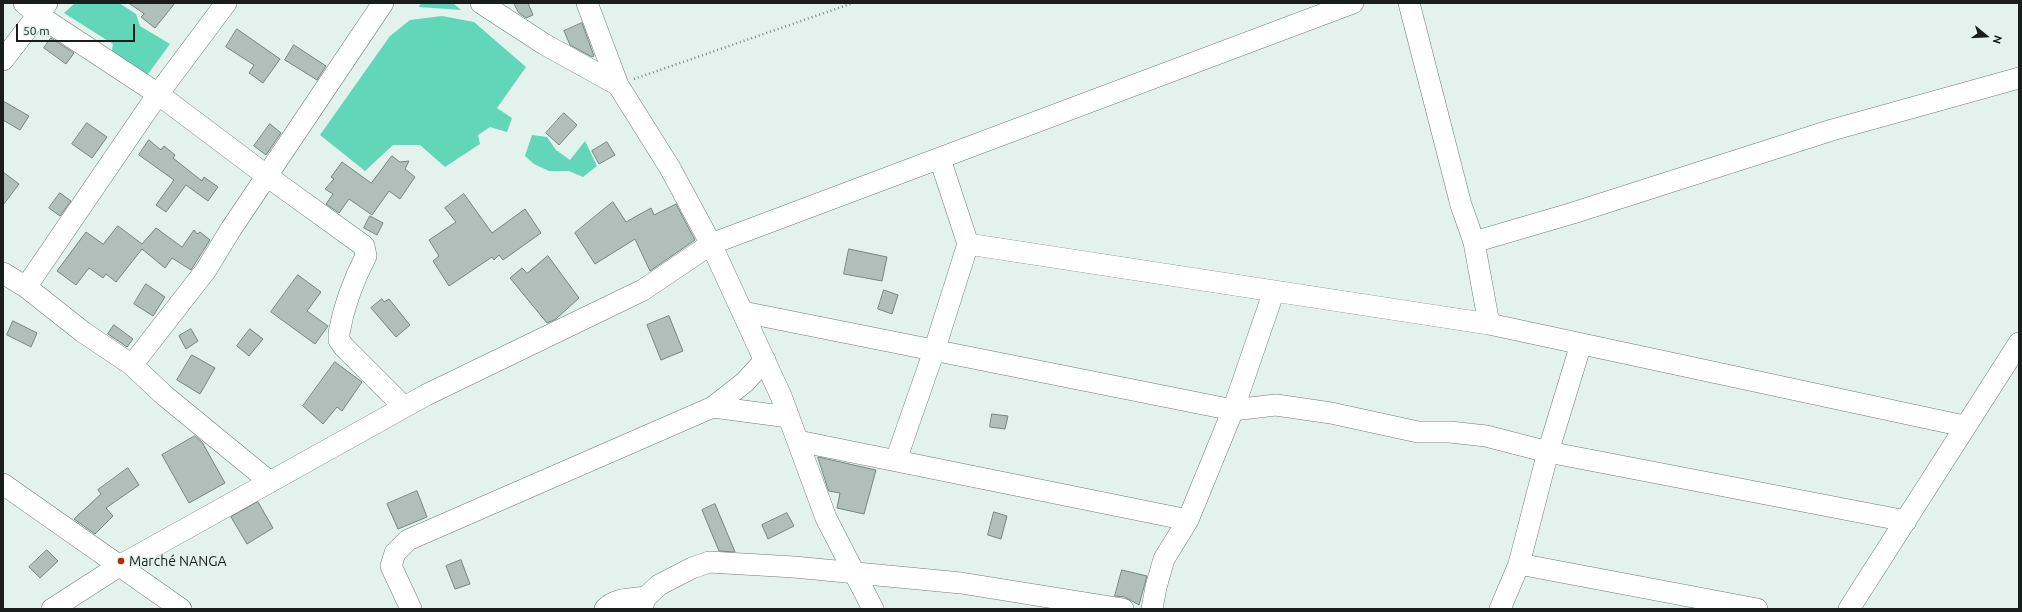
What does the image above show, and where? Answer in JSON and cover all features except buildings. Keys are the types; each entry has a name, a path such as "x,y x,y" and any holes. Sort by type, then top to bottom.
{"street":[{"path":"26,287 158,94 226,3"},
{"path":"132,364 206,270 231,229 383,3"},
{"path":"481,3 544,44 618,85"},
{"path":"587,3 618,85 670,168 711,244 765,360 789,417 826,518 857,574 874,609"},
{"path":"52,609 118,566 404,407 643,290 711,244 1353,3"},
{"path":"1409,3 1461,205 1474,242 1489,324"},
{"path":"3,60 36,7 158,94 267,176 364,246 366,256 349,290 338,333 344,347 404,407"},
{"path":"1474,242 1574,212 1832,130 2019,78"},
{"path":"896,460 934,351 968,244 940,159"},
{"path":"968,244 1489,324 1964,426"},
{"path":"3,273 26,287 83,332 132,364 165,396 270,482"},
{"path":"1152,609 1156,587 1164,559 1188,520 1234,410 1274,291"},
{"path":"743,312 1234,410 1276,405 1331,412 1418,432 1450,432 1486,436 1548,452 1906,521"},
{"path":"1849,609 1906,521 1964,426 2019,343"},
{"path":"1500,609 1519,564 1548,452 1581,344"},
{"path":"411,609 392,566 395,553 408,540 713,407 745,382 765,360"},
{"path":"713,407 789,417"},
{"path":"798,441 1188,520"},
{"path":"3,484 181,609"},
{"path":"604,609 612,602 618,600 644,603 659,585 692,568 709,562 794,567 857,574 881,574 961,583 1123,609"},
{"path":"1519,564 1757,609"}],"path":[{"path":"618,85 853,3"}],"green space":[{"path":"75,3 119,3 136,14 140,26 170,44 145,78 111,56 113,44 64,13"},
{"path":"421,3 453,3 461,10 419,7"},
{"path":"442,16 474,22 526,67 497,108 512,118 507,132 490,127 478,135 480,144 445,167 420,145 393,145 365,171 320,135 390,36 410,20"},
{"path":"532,135 547,137 556,150 570,160 585,141 597,166 583,177 569,171 549,171 534,164 525,156"}],"place":[{"name":"Marché NANGA","path":"121,561"}]}
